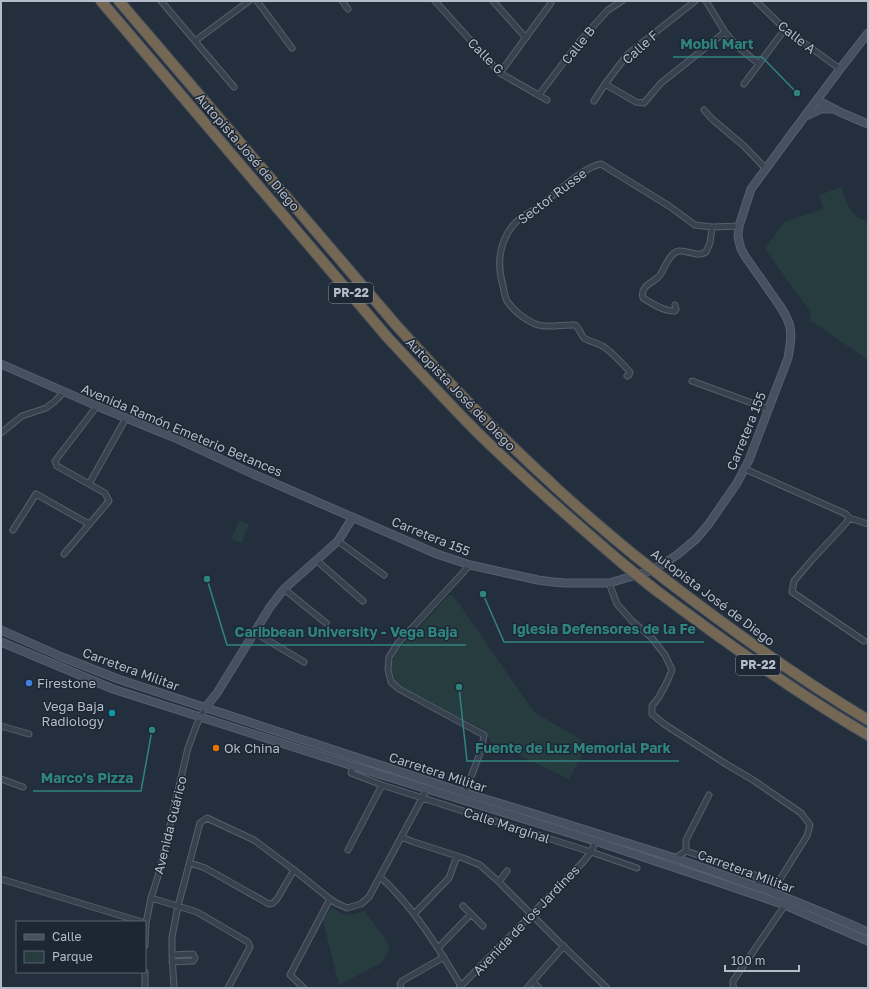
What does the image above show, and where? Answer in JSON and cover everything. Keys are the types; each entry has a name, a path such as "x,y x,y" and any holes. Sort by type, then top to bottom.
{"highway":[{"name":"Autopista José de Diego","path":"101,1 388,338 477,432 537,489 653,588 736,650 816,703 868,735"},
{"name":"Autopista José de Diego","path":"119,1 396,325 441,375 549,482 634,555 709,613 780,663 868,720"}],"main road":[{"name":"Carretera 155","path":"353,517 437,554 470,565 553,582 586,584 609,583 647,572 677,555 689,546 708,525 745,469 788,358 791,343 790,326 786,316 741,248 738,236 739,226 751,189 804,116 868,33"},
{"path":"830,83 827,90 827,101 833,108"},
{"path":"817,100 868,124"},
{"path":"804,116 821,109 833,108"},
{"name":"Avenida Ramón Emeterio Betances","path":"1,364 173,437 253,474 353,517"},
{"path":"205,708 217,693 270,607 284,589 338,541 353,517"},
{"name":"Carretera Militar","path":"1,630 62,657 118,679 465,793 538,815 597,838 785,905 868,941"},
{"name":"Carretera Militar","path":"1,642 113,690 427,790 597,838 675,858 762,888 868,932"}],"street":[{"path":"161,1 234,87"},
{"path":"195,41 248,1"},
{"path":"257,1 292,48"},
{"path":"342,1 348,9"},
{"name":"Calle G","path":"435,1 500,72 547,100"},
{"path":"493,1 526,38"},
{"path":"500,72 551,3 550,1"},
{"name":"Calle B","path":"539,95 579,42 608,10 622,1"},
{"name":"Calle F","path":"594,101 628,54 696,1"},
{"path":"706,1 725,32 737,46 759,64"},
{"name":"Calle A","path":"756,1 785,29 840,69"},
{"path":"744,84 785,29"},
{"path":"605,84 636,102 644,103 661,84 725,32"},
{"path":"704,110 766,168"},
{"name":"Sector Russe","path":"627,376 630,372 622,364 597,343 583,337 575,325 552,326 537,324 522,316 512,307 505,297 501,278 500,253 505,238 514,224 589,168 601,164 669,206 695,225 712,227 739,226"},
{"path":"675,305 675,311 664,308 643,298 642,291 659,277 675,253 685,251 700,255 706,252 710,243 712,227"},
{"path":"692,381 768,409"},
{"path":"1,433 22,416 46,408 64,392"},
{"path":"64,554 109,501 105,493 57,466 55,461 97,406"},
{"path":"89,484 126,418"},
{"path":"745,469 846,514 849,518 868,524"},
{"path":"13,530 36,494 89,524"},
{"path":"849,518 794,580 792,592 864,641"},
{"path":"338,541 384,575"},
{"path":"316,560 363,601"},
{"path":"465,793 482,748 484,735 399,689 391,682 388,670 389,657 398,643 470,565"},
{"path":"609,583 617,604 632,621 651,637 665,655 672,670 668,682 652,706 652,714 664,724 801,812 810,825 807,836 772,892"},
{"path":"284,589 326,623"},
{"path":"254,632 304,662"},
{"name":"Avenida Guárico","path":"145,921 188,748 205,708"},
{"path":"1,726 29,734"},
{"name":"Calle Marginal","path":"353,766 351,773 637,868"},
{"path":"1,779 23,787"},
{"path":"348,850 382,784"},
{"path":"174,988 172,937 178,906 200,823 207,818 254,840 330,899 347,908 361,904 369,897 427,790"},
{"path":"686,851 686,840 709,795"},
{"path":"401,837 480,865 606,987"},
{"path":"591,852 597,838"},
{"path":"675,858 686,851"},
{"path":"686,851 755,875 762,888"},
{"name":"Avenida de los Jardines","path":"460,987 591,852"},
{"path":"414,914 449,878 457,856"},
{"path":"190,863 210,871 269,904 273,903 277,899 294,870"},
{"path":"499,882 507,871"},
{"path":"380,877 388,883 414,914 444,957 460,987"},
{"path":"1,879 138,921"},
{"path":"151,898 197,912 248,942 250,947 228,988"},
{"path":"304,988 290,974 330,899"},
{"path":"734,988 733,981 785,905"},
{"path":"463,906 483,926"},
{"path":"438,948 471,914"},
{"path":"527,988 564,946"},
{"path":"172,955 193,954 195,958 193,961 172,962"},
{"path":"402,988 400,984 402,981 444,957"},
{"path":"145,973 145,988"},
{"path":"533,982 539,988"}],"green space":[{"path":"841,187 847,204 853,213 868,222 868,360 810,320 811,313 765,249 784,222 823,209 819,195"},
{"path":"239,520 249,525 242,543 232,539"},
{"path":"449,595 453,595 534,712 588,744 569,779 491,742 486,733 480,728 403,688 394,680 391,668 397,651"},
{"path":"333,908 348,915 365,911 388,943 390,949 381,963 339,985 323,921 330,909"}],"place":[{"name":"Mobil Mart","path":"797,93"},
{"name":"Caribbean University - Vega Baja","path":"207,579"},
{"name":"Iglesia Defensores de la Fe","path":"483,594"},
{"name":"Firestone","path":"29,683"},
{"name":"Fuente de Luz Memorial Park","path":"459,687"},
{"name":"Vega Baja Radiology","path":"112,713"},
{"name":"Marco's Pizza","path":"152,730"},
{"name":"Ok China","path":"216,748"}]}
